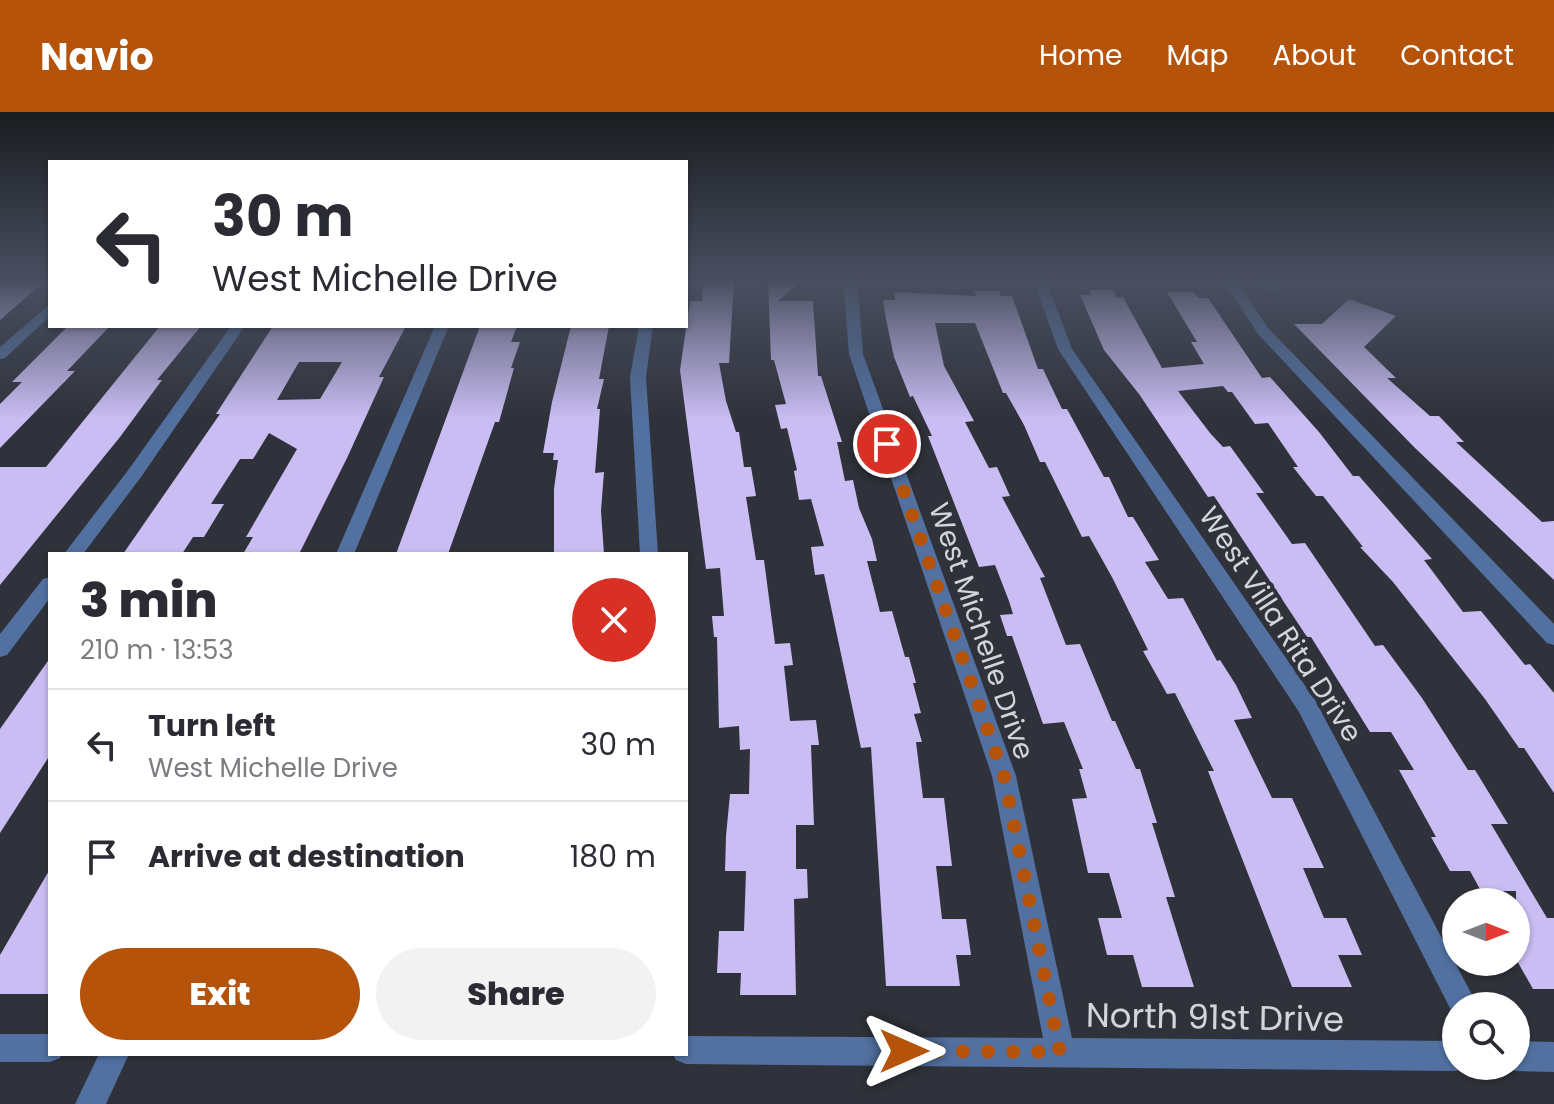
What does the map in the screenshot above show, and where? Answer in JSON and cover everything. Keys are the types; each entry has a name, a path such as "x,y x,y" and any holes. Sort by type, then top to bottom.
{"street":[{"path":"0,355 31,326"},
{"name":"West Michelle Drive","path":"853,326 856,354 1004,776 1060,1052"},
{"name":"West Villa Rita Drive","path":"1056,326 1065,349 1307,706 1457,992"},
{"path":"1260,326 1554,637"},
{"path":"75,552 135,473 237,328"},
{"path":"346,552 441,328"},
{"path":"646,328 638,377 649,552"},
{"path":"0,649 48,587"},
{"path":"0,1048 48,1048"},
{"name":"North 91st Drive","path":"688,1050 1442,1056"},
{"path":"90,1104 113,1056"},
{"path":"1530,1056 1554,1057"}],"building":[{"path":"688,326 731,326 729,363 719,363 726,401 736,432 739,432 744,467 751,467 756,496 746,497 756,560 764,560 775,644 790,643 793,665 784,666 790,721 816,720 819,745 811,745 814,825 796,825 796,869 807,869 808,898 794,899 796,995 740,995 741,973 717,973 719,931 744,931 746,871 725,871 726,836 730,794 749,794 750,749 740,750 739,726 719,728 717,637 714,637 712,616 724,616 720,568 706,569 680,370"},
{"path":"770,326 815,326 818,376 821,376 842,442 837,442 845,481 853,480 859,508 872,539 877,561 867,561 880,612 892,611 916,683 913,683 921,713 914,714 922,742 916,742 923,798 944,798 952,866 936,866 942,919 966,919 971,955 956,955 960,986 886,986 871,747 861,748 824,574 815,575 811,547 824,546 811,499 799,500 794,471 797,470 787,428 781,429 775,405 786,404 774,360 771,360"},
{"path":"888,326 936,326 944,366 974,421 965,422 989,468 997,467 1010,496 1002,497 1045,577 1040,578 1066,645 1080,644 1112,721 1115,721 1136,769 1140,769 1157,823 1152,823 1175,897 1166,897 1194,987 1142,987 1133,955 1107,955 1098,918 1122,918 1109,873 1088,873 1072,799 1087,798 1079,769 1083,769 1064,722 1043,724 1012,636 1007,636 1000,615 1013,614 995,565 979,567 928,436 932,436 913,396 910,397 894,357"},
{"path":"976,326 1023,326 1038,369 1043,369 1062,409 1067,409 1104,477 1109,477 1128,517 1133,517 1159,560 1145,562 1168,599 1183,598 1217,661 1220,660 1236,685 1252,718 1234,720 1272,798 1292,798 1324,868 1303,868 1324,918 1346,918 1362,955 1338,955 1352,987 1292,987 1208,771 1214,771 1175,693 1167,694 1143,651 1148,650 1089,536 1082,537 1045,462 1040,462 1024,425 1006,393 1003,393"},
{"path":"1094,326 1139,326 1162,368 1204,364 1191,342 1197,342 1188,326 1227,326 1262,378 1270,377 1353,476 1359,476 1432,559 1424,560 1463,612 1481,611 1525,665 1530,664 1554,693 1554,793 1524,748 1519,748 1485,699 1393,582 1360,547 1363,547 1323,496 1316,496 1293,467 1298,467 1268,423 1255,424 1232,392 1223,386 1178,391 1223,447 1230,446 1264,493 1256,493 1292,544 1305,543 1375,646 1383,645 1422,698 1468,770 1475,770 1508,824 1491,824 1529,888 1479,888 1470,871 1450,871 1431,837 1436,837 1399,770 1414,770 1391,732 1370,732 1311,637 1307,637 1214,496 1208,497 1139,394 1104,350"},
{"path":"1296,326 1385,326 1364,347 1396,378 1387,378 1430,416 1439,416 1464,442 1456,442 1542,522 1554,521 1554,580 1415,448"},
{"path":"66,328 108,328 67,371 75,371 0,448 0,404 22,382 12,382"},
{"path":"158,328 199,328 157,380 162,380 120,437 0,585 0,467 46,467"},
{"path":"272,328 405,328 379,377 384,377 300,552 244,552 253,537 246,537 297,449 269,433 253,459 240,459 211,504 224,504 204,537 193,537 183,552 124,552 220,414 216,414","holes":["299,362 342,362 320,399 277,400"]},
{"path":"479,328 516,328 511,342 520,342 499,422 495,422 449,552 397,552"},
{"path":"570,328 609,328 599,379 604,379 597,409 600,409 595,473 604,472 601,511 604,552 554,552 554,489 558,460 553,460 554,453 543,453"},
{"path":"48,661 48,758 0,833 0,729"},
{"path":"48,872 48,994 0,994 0,955"},
{"path":"1530,889 1547,918 1554,918 1554,989 1533,989 1526,976 1530,976"}],"route":[{"path":"887,444 1004,776 1060,1052 904,1051"}]}
